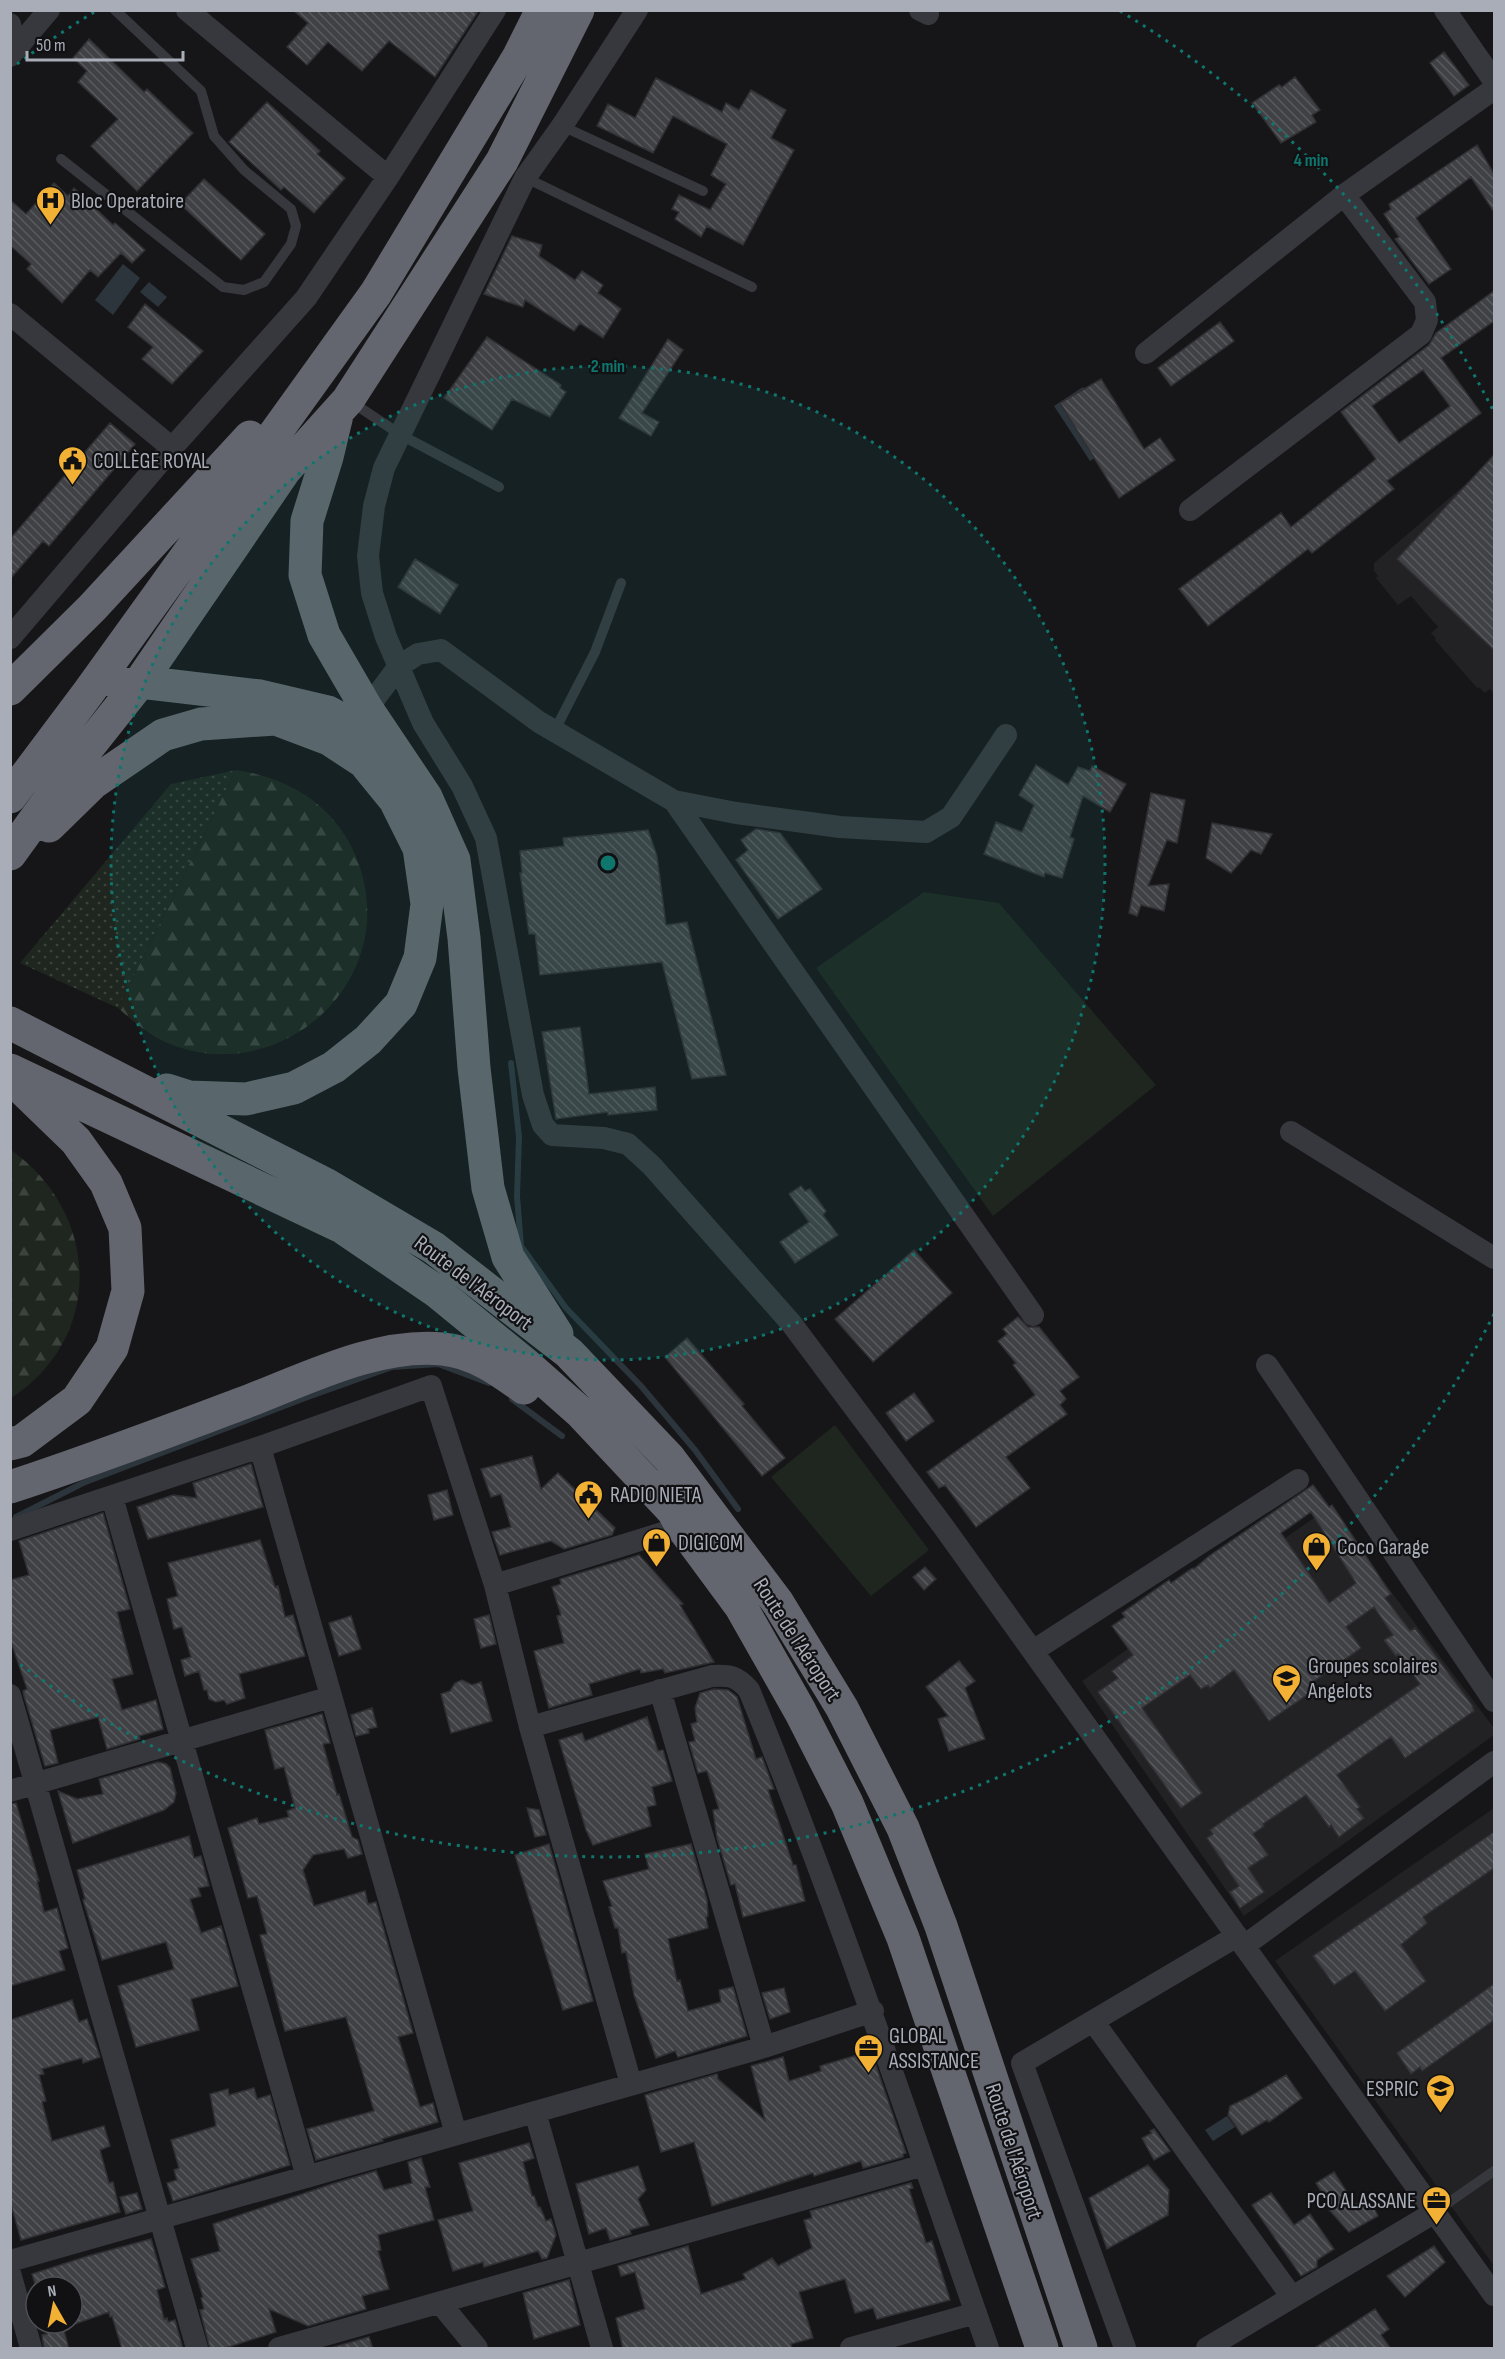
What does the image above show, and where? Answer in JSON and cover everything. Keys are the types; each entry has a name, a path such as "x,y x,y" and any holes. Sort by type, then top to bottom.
{"highway":[{"path":"10,797 88,693 376,293 519,56 542,10"},
{"path":"10,854 78,760 140,682 285,470 343,406 514,170 578,10"},
{"path":"10,689 84,616 345,335"},
{"path":"343,406 307,520 305,575 324,635 389,745 426,797 454,860 464,938 474,1068 488,1188 508,1257 569,1353"},
{"path":"88,693 140,682 260,696 328,712 389,745"},
{"path":"10,864 93,783 163,735 201,724 276,719 329,739 364,762 395,800 419,848 427,904 420,958 401,1004 368,1040 334,1066 294,1088 246,1099 189,1097 100,1067"},
{"name":"Route de l'Aéroport","path":"10,1023 327,1185 434,1248 569,1353 669,1458 778,1603 842,1708 903,1828 941,1926 1081,2349"},
{"name":"Route de l'Aéroport","path":"10,1070 342,1227 435,1291 529,1367 581,1413 678,1519 741,1607 800,1711 847,1803 903,1938 1042,2349"},
{"path":"10,1078 76,1141 106,1183 125,1228 128,1291 112,1348 77,1400 22,1441 10,1444"},
{"path":"10,1487 75,1466 354,1361 403,1349 444,1349 483,1360 529,1391 590,1449 678,1519"}],"street":[{"path":"13,53 50,10"},
{"path":"187,10 388,177"},
{"path":"10,638 172,448 306,298 388,177 495,10"},
{"path":"637,10 562,126 514,170 401,435 384,468 374,506 368,556 372,593 399,666 423,723 462,786 486,838 533,1095 543,1125 552,1135 604,1138 628,1144 652,1166 791,1323 943,1526 1494,2295"},
{"path":"1445,10 1494,81"},
{"path":"10,24 13,53"},
{"path":"1146,353 1344,195 1494,89"},
{"path":"1190,510 1421,334 1427,320 1425,302 1344,195"},
{"path":"10,314 172,448"},
{"path":"367,709 399,666 418,654 441,650 539,722 674,801 736,813 840,827 926,832 951,817 1006,735"},
{"path":"674,801 1033,1315"},
{"path":"1291,1132 1494,1258"},
{"path":"1267,1365 1494,1701"},
{"path":"10,1530 260,1447 431,1386 495,1585 530,1727 630,2084"},
{"path":"260,1447 456,2134"},
{"path":"1033,1651 1298,1480"},
{"path":"112,1497 307,2176"},
{"path":"495,1585 678,1519"},
{"path":"530,1727 712,1676 730,1675 740,1679 749,1690 810,1842 873,2012 988,2349"},
{"path":"660,1690 764,2047"},
{"path":"10,1695 197,2349"},
{"path":"10,1791 331,1697"},
{"path":"1125,2349 1022,2063 1241,1941 1494,1762"},
{"path":"10,2261 764,2047 873,2012"},
{"path":"1094,2021 1292,2297"},
{"path":"534,2112 602,2349"},
{"path":"291,2347 924,2165"},
{"path":"1207,2349 1435,2212"},
{"path":"10,2273 31,2349"},
{"path":"440,2303 477,2349"},
{"path":"851,2349 976,2313"}],"lane":[{"path":"61,159 223,287 244,290 264,282 291,244 296,226 291,209 244,170 214,136 201,91 116,10"},
{"path":"562,126 703,191"},
{"path":"514,170 752,287"},
{"path":"343,406 499,487"},
{"path":"555,730 595,652 621,583"},
{"path":"1435,2212 1494,2170"}],"shaded area":[{"path":"123,264 140,278 113,315 95,300"},
{"path":"149,282 167,297 158,307 140,292"},
{"path":"1083,387 1119,441 1090,461 1054,406"},
{"path":"1482,470 1491,470 1494,474 1494,694 1490,689 1485,693 1479,687 1478,689 1435,640 1436,638 1431,633 1438,627 1411,596 1398,605 1376,578 1378,576 1374,571 1374,563"},
{"name":"Groupes scolaires Angelots","path":"1328,1508 1494,1728 1494,1735 1244,1916 1082,1681"},
{"name":"ESPRIC","path":"1494,1808 1494,2266 1275,1961"},
{"path":"1227,2116 1235,2127 1213,2141 1205,2130"}],"green space":[{"path":"236,770 118,1008 20,963 171,784"},
{"path":"236,770 286,784 327,812 348,840 361,869 366,890 367,923 360,957 345,987 324,1012 298,1032 269,1046 237,1054 203,1053 163,1041 142,1028 118,1008"},
{"path":"924,892 999,903 1156,1085 993,1216 816,968"},
{"path":"11,1150 40,1176 62,1207 75,1240 80,1275 76,1309 63,1342 42,1372 11,1398"},
{"path":"835,1425 929,1550 871,1596 771,1477"}],"building":[{"path":"293,10 479,10 435,77 389,41 362,71 328,42 307,65 287,47 308,23"},
{"path":"89,39 144,92 147,89 193,133 137,191 91,146 118,119 78,82 87,71 73,58"},
{"path":"1444,52 1469,85 1454,96 1430,63"},
{"path":"1295,77 1320,110 1312,115 1316,122 1281,143 1252,103 1279,85 1282,87"},
{"path":"656,78 722,112 726,103 739,110 751,90 786,110 771,138 794,150 743,245 707,226 701,237 675,219 679,212 672,209 679,195 710,210 726,184 711,175 727,144 673,116 653,153 597,126 608,104 635,118"},
{"path":"267,102 320,151 317,154 345,178 314,213 284,187 281,190 229,142"},
{"path":"1477,145 1494,174 1494,212 1471,177 1416,218 1451,269 1429,284 1395,239 1399,237 1384,214 1391,209 1389,204"},
{"path":"204,179 265,234 241,260 180,204"},
{"path":"54,183 68,196 74,188 113,225 115,223 145,250 132,263 121,253 98,277 90,270 62,303 27,269 31,264 10,245 10,200 26,214"},
{"path":"512,236 542,245 539,256 575,280 582,271 603,285 598,293 621,309 603,338 580,323 574,331 525,300 523,307 484,294"},
{"path":"1494,291 1494,321 1441,358 1481,413 1387,481 1394,489 1312,553 1308,549 1208,626 1179,589 1281,513 1291,527 1376,459 1341,412 1429,345 1436,333","holes":["1423,370 1450,406 1399,443 1372,406"]},
{"path":"145,304 203,351 172,384 142,359 153,347 128,327"},
{"path":"1220,322 1234,341 1171,386 1158,368"},
{"path":"487,337 561,385 560,388 566,392 550,417 512,399 492,430 444,398"},
{"path":"668,339 683,350 642,413 659,422 651,436 619,418"},
{"path":"1101,379 1144,449 1160,438 1175,460 1119,498 1060,403"},
{"path":"110,423 135,444 49,546 43,541 10,579 10,539"},
{"path":"1494,455 1494,650 1397,559"},
{"path":"415,559 458,585 440,614 398,587"},
{"path":"1036,765 1068,785 1078,767 1090,771 1092,766 1126,784 1110,812 1083,796 1070,837 1074,839 1062,878 1045,873 1044,877 984,854 996,822 1022,832 1034,805 1019,795"},
{"path":"1151,793 1185,800 1177,843 1167,840 1148,886 1169,884 1164,911 1141,905 1137,916 1129,913"},
{"path":"1212,823 1272,834 1261,854 1251,850 1231,873 1206,858"},
{"path":"756,829 780,833 822,889 778,919 736,860 748,850 741,840"},
{"path":"648,830 657,856 666,925 687,922 726,1075 692,1079 662,962 540,975 535,934 529,934 520,873 522,873 520,851 564,846 563,838"},
{"path":"580,1027 589,1094 655,1087 657,1110 608,1115 608,1112 556,1119 542,1032"},
{"path":"801,1186 805,1191 810,1189 826,1211 823,1215 838,1235 795,1263 780,1242 809,1222 789,1194"},
{"path":"914,1250 952,1293 873,1362 835,1319"},
{"path":"1018,1317 1028,1327 1039,1327 1079,1377 1060,1391 1066,1399 1060,1405 1067,1414 1006,1457 1030,1488 976,1527 945,1485 939,1488 927,1472 1035,1395 1013,1365 1016,1363 998,1341 1007,1334 1003,1329"},
{"path":"687,1338 744,1404 742,1406 785,1458 762,1476 665,1357"},
{"path":"914,1393 934,1421 906,1441 886,1413"},
{"path":"532,1456 541,1489 558,1473 615,1528 612,1535 564,1549 551,1541 500,1555 492,1532 511,1527 501,1494 491,1497 481,1469"},
{"path":"251,1464 263,1507 148,1539 137,1507 173,1495 197,1498 193,1483"},
{"path":"1313,1485 1329,1507 1332,1505 1391,1594 1385,1598 1410,1631 1415,1628 1472,1705 1474,1711 1405,1758 1391,1737 1337,1775 1360,1807 1357,1809 1364,1818 1339,1837 1306,1795 1263,1824 1264,1826 1253,1834 1268,1855 1248,1868 1264,1892 1240,1908 1230,1892 1239,1886 1207,1838 1213,1834 1210,1830 1420,1684 1398,1654 1396,1656 1384,1640 1393,1635 1374,1607 1346,1627 1361,1648 1313,1682 1317,1688 1269,1721 1234,1670 1210,1688 1208,1685 1201,1689 1190,1675 1142,1708 1202,1793 1181,1808 1098,1692 1118,1678 1112,1671 1133,1655 1112,1626 1125,1617 1122,1613 1169,1580 1171,1583 1195,1568","holes":["1311,1512 1356,1583 1329,1603 1281,1533"]},
{"path":"447,1490 453,1515 434,1520 428,1495"},
{"path":"103,1513 130,1609 117,1612 133,1674 112,1679 122,1710 156,1700 163,1729 107,1749 98,1717 50,1730 58,1763 45,1766 24,1696 23,1691 27,1689 10,1639 10,1580 29,1575 19,1541"},
{"path":"260,1540 275,1587 278,1586 285,1617 293,1615 305,1656 239,1674 245,1698 227,1704 224,1700 216,1702 209,1699 207,1690 204,1690 199,1671 185,1676 181,1660 191,1657 182,1627 174,1629 167,1599 178,1596 168,1563"},
{"path":"639,1555 683,1604 680,1605 714,1662 665,1673 663,1669 641,1673 640,1669 589,1684 592,1695 549,1708 534,1651 564,1643 557,1616 561,1615 552,1587 561,1584 560,1579"},
{"path":"925,1567 936,1579 924,1590 913,1577"},
{"path":"489,1615 496,1644 481,1648 474,1619"},
{"path":"351,1616 361,1649 339,1656 329,1623"},
{"path":"959,1661 975,1681 965,1688 985,1739 949,1751 938,1719 948,1716 926,1687"},
{"path":"462,1680 472,1685 481,1682 492,1721 451,1733 441,1694 450,1691 455,1683"},
{"path":"714,1689 728,1690 737,1697 756,1759 762,1757 774,1789 768,1790 793,1865 796,1865 805,1901 743,1917 735,1884 731,1885 717,1838 713,1810 719,1809 707,1771 698,1773 689,1742 695,1741 691,1724 697,1722 695,1708 700,1693"},
{"path":"372,1708 377,1727 368,1729 369,1733 356,1736 351,1715"},
{"path":"322,1714 330,1743 323,1744 337,1795 339,1794 352,1837 358,1840 362,1854 348,1858 344,1849 313,1855 303,1870 314,1906 365,1891 368,1904 376,1902 413,2033 398,2037 420,2107 433,2103 438,2122 316,2160 307,2129 374,2111 346,2017 285,2031 260,1935 267,1934 257,1896 248,1898 228,1828 257,1818 259,1824 289,1817 287,1811 295,1808 284,1767 275,1769 265,1730"},
{"path":"647,1717 658,1751 663,1750 672,1781 652,1787 656,1805 647,1807 651,1826 593,1845 586,1830 559,1740 582,1733 585,1741"},
{"path":"158,1762 170,1768 176,1793 174,1802 164,1810 73,1843 58,1791 77,1799 103,1794 99,1779"},
{"path":"16,1803 39,1881 37,1881 44,1912 57,1908 68,1948 59,1951 65,1970 10,1986 10,1804"},
{"path":"527,1808 539,1810 546,1835 535,1837"},
{"path":"1494,1832 1494,1868 1423,1917 1427,1923 1401,1945 1426,1981 1385,2011 1355,1971 1334,1985 1313,1956"},
{"path":"189,1836 194,1858 201,1856 209,1886 198,1888 201,1896 190,1899 201,1933 221,1926 238,1986 191,1999 199,2030 136,2047 118,1986 174,1969 166,1942 102,1960 83,1900 85,1899 77,1870"},
{"path":"549,1844 593,2001 563,2010 515,1855"},
{"path":"691,1844 707,1900 708,1928 668,1939 677,1981 680,1980 688,2011 721,2002 719,1990 733,1987 747,2036 678,2057 675,2051 656,2058 634,1995 626,1952 622,1953 618,1928 615,1928 609,1907 612,1906 603,1881 649,1869 645,1854"},
{"path":"1494,1984 1494,2020 1422,2071 1420,2067 1411,2074 1397,2053"},
{"path":"784,1988 790,2012 770,2019 762,1993"},
{"path":"72,2000 79,2022 87,2019 100,2057 83,2063 82,2058 42,2069 44,2074 39,2075 46,2101 42,2102 52,2141 104,2126 110,2146 100,2150 109,2183 113,2182 120,2212 21,2240 10,2201 10,2020"},
{"path":"871,2051 906,2153 903,2157 863,2168 861,2161 814,2176 813,2173 712,2206 694,2142 661,2152 645,2095 717,2074 718,2079 765,2120 751,2066 783,2057 789,2081 821,2071 820,2066"},
{"path":"1286,2075 1302,2098 1269,2122 1267,2120 1242,2135 1228,2115 1230,2106"},
{"path":"254,2088 257,2099 270,2095 290,2165 173,2201 167,2183 177,2180 174,2170 179,2168 171,2140 216,2126 210,2094 228,2089 229,2095"},
{"path":"1154,2129 1170,2151 1154,2160 1142,2138 1152,2133 1150,2131"},
{"path":"529,2143 534,2158 523,2162 532,2196 546,2221 551,2219 556,2235 547,2258 542,2259 538,2251 484,2267 483,2262 453,2271 438,2220 473,2211 459,2163"},
{"path":"421,2158 430,2187 425,2187 434,2220 378,2235 381,2250 378,2251 389,2289 362,2296 366,2309 308,2326 269,2309 276,2332 222,2349 210,2349 200,2310 204,2309 201,2298 203,2297 191,2259 220,2251 213,2224 376,2171 384,2190 412,2183 408,2162"},
{"path":"1148,2165 1169,2190 1168,2215 1107,2249 1089,2198"},
{"path":"638,2166 646,2190 638,2199 649,2225 630,2230 631,2234 610,2240 606,2228 589,2234 576,2184"},
{"path":"1334,2172 1355,2205 1368,2197 1378,2216 1349,2232 1324,2204 1327,2201 1316,2183"},
{"path":"911,2183 913,2188 909,2189 926,2243 932,2241 950,2300 877,2319 873,2308 855,2313 845,2279 799,2292 813,2338 791,2344 792,2349 623,2349 616,2318 645,2309 635,2272 621,2276 618,2266 688,2246 701,2294 746,2279 743,2274 772,2258 778,2266 812,2248 804,2220 812,2218 810,2211"},
{"path":"137,2193 142,2209 126,2214 120,2197"},
{"path":"1271,2193 1294,2225 1310,2214 1334,2249 1317,2260 1317,2267 1301,2276 1252,2205"},
{"path":"151,2239 165,2287 157,2290 164,2319 167,2318 168,2322 175,2320 183,2349 122,2349 109,2312 84,2321 84,2275 32,2275 88,2256"},
{"path":"1434,2246 1445,2262 1405,2297 1387,2276"},
{"path":"569,2280 580,2325 534,2339 523,2293"},
{"path":"1375,2309 1389,2329 1381,2335 1391,2349 1313,2349"},
{"path":"42,2335 65,2335 69,2349 44,2349"},
{"path":"369,2337 373,2349 327,2349"}],"waterway":[{"path":"511,1063 519,1137 517,1196 521,1246 566,1308 641,1386 695,1450 738,1509"},
{"path":"16,1517 83,1483 392,1367 438,1364 489,1383"},
{"path":"512,1399 562,1436"}],"place":[{"name":"Bloc Operatoire","path":"50,226"},
{"name":"COLLÈGE ROYAL","path":"72,486"},
{"name":"RADIO NIETA","path":"589,1520"},
{"name":"DIGICOM","path":"657,1568"},
{"name":"Coco Garage","path":"1316,1572"},
{"name":"Groupes scolaires Angelots","path":"1287,1704"},
{"name":"GLOBAL ASSISTANCE","path":"868,2074"},
{"name":"ESPRIC","path":"1440,2114"},
{"name":"PCO ALASSANE","path":"1437,2226"}]}
